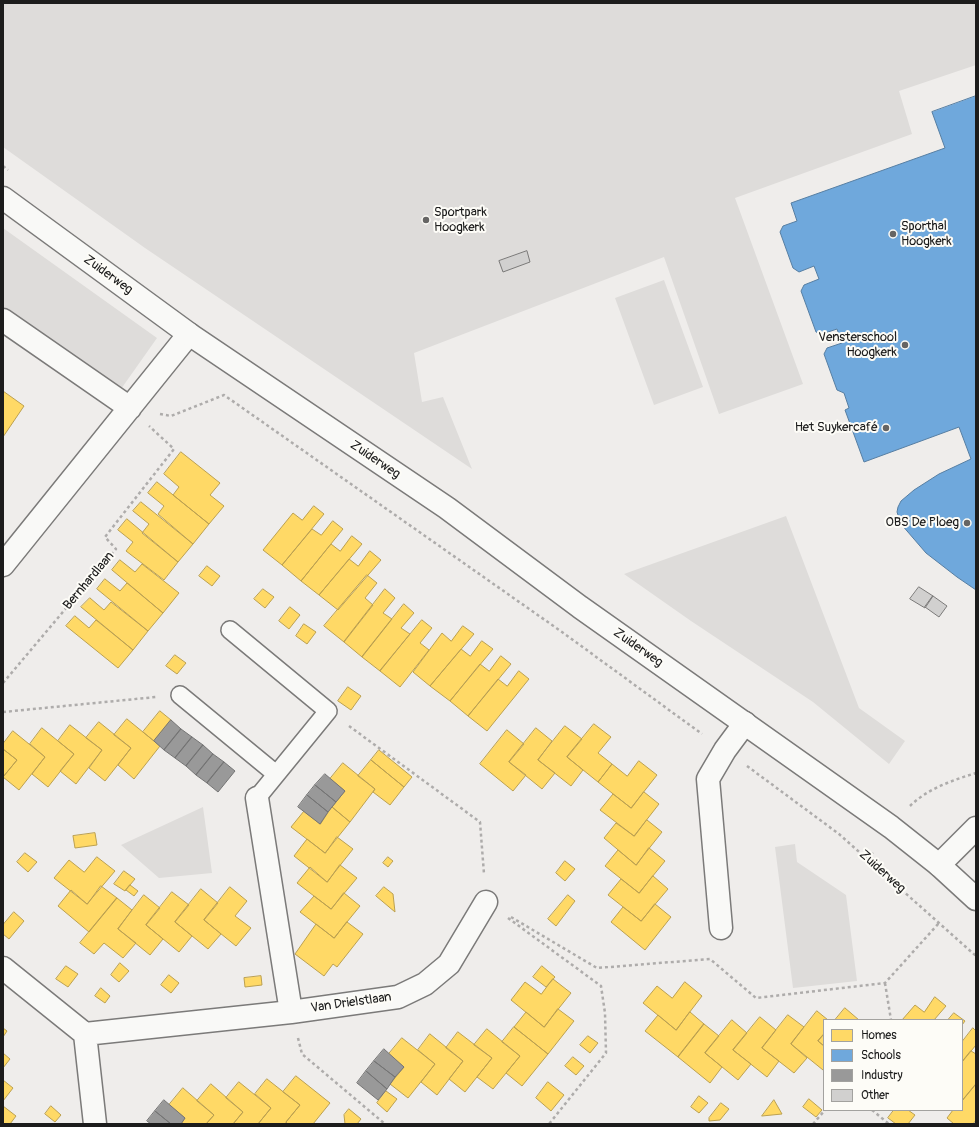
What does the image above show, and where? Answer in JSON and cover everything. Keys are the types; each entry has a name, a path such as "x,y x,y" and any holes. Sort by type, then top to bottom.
{"street":[{"name":"Zuiderweg","path":"3,198 189,334 447,508 580,608 891,827 939,865 976,899"},
{"path":"3,320 130,408"},
{"path":"3,565 189,334"},
{"path":"721,928 708,780 725,750 745,723"},
{"path":"257,798 291,1012"},
{"path":"939,865 976,828"},
{"name":"Van Drielstlaan","path":"85,1034 291,1012 398,996 425,984 449,964 486,902"},
{"path":"3,968 85,1034 95,1124"}],"lane":[{"path":"230,630 328,711 257,798"},
{"path":"180,695 276,774"}],"path":[{"name":"Zuiderweg","path":"130,408 170,416 224,395 562,632 839,834 976,956"},
{"name":"Bernhardlaan","path":"3,682 116,549 105,537 174,449 130,408"},
{"path":"3,712 180,695"},
{"path":"328,711 480,822 486,902 600,986 604,1013 606,1053 549,1124"},
{"path":"486,902 597,968 710,959 756,998 885,983 939,923"},
{"path":"885,983 891,1019"},
{"path":"291,1012 302,1054 386,1124"},
{"path":"813,1124 824,1111"},
{"path":"873,1111 889,1124"}],"shaded area":[{"name":"Sportpark Hoogkerk","path":"3,3 976,3 976,65 899,91 912,134 735,198 803,384 719,414 664,257 414,353 422,402 443,397 472,469 145,248 3,147"},
{"path":"3,228 157,338 121,389 3,310"},
{"path":"664,280 703,387 654,405 615,298"},
{"path":"786,516 859,708 905,741 889,764 813,702 691,621 624,574"},
{"path":"203,807 212,873 159,878 121,845"},
{"path":"795,844 797,862 846,895 857,981 793,988 775,847"}],"building: Homes":[{"path":"3,391 24,406 3,437"},
{"path":"181,452 220,483 210,495 224,506 209,524 173,495 179,487 164,474"},
{"path":"157,482 209,524 193,544 158,514 164,506 148,493"},
{"path":"141,502 193,544 178,562 142,533 149,524 133,511"},
{"path":"314,506 324,514 282,565 263,550 293,513 302,520"},
{"path":"127,519 178,562 164,580 126,551 133,542 118,530"},
{"path":"333,521 343,529 301,581 282,565 312,529 321,535"},
{"path":"352,536 362,544 319,595 301,581 331,544 340,551"},
{"path":"370,551 381,560 338,610 319,595 349,559 358,566"},
{"path":"120,560 135,572 142,564 179,593 163,613 112,570"},
{"path":"207,566 220,576 212,586 199,576"},
{"path":"367,575 377,583 365,598 373,605 344,642 324,626"},
{"path":"105,579 120,591 127,583 163,613 148,631 97,589"},
{"path":"263,589 274,597 265,608 254,599"},
{"path":"385,589 395,598 383,613 392,619 362,657 344,642"},
{"path":"90,598 104,610 111,602 148,631 133,650 81,607"},
{"path":"404,604 414,613 401,628 410,634 380,671 362,657"},
{"path":"290,607 300,615 289,629 279,621"},
{"path":"75,616 89,628 96,620 133,650 118,668 66,626"},
{"path":"422,620 432,628 420,643 429,650 400,687 380,671"},
{"path":"304,624 316,632 307,644 296,636"},
{"path":"463,626 474,634 430,686 413,672 442,633 451,641"},
{"path":"482,641 493,649 450,701 430,686 461,649 470,656"},
{"path":"175,655 186,663 177,674 166,666"},
{"path":"501,656 511,664 468,716 450,701 480,664 489,671"},
{"path":"519,671 529,679 487,731 468,716 498,679 507,686"},
{"path":"348,687 361,696 351,710 338,701"},
{"path":"160,711 171,720 154,741 143,732"},
{"path":"127,719 160,746 134,779 118,765 131,748 114,735"},
{"path":"99,722 131,748 105,781 89,768 102,750 86,738"},
{"path":"594,724 611,737 598,753 612,764 598,782 567,757"},
{"path":"70,725 102,750 76,784 60,771 74,754 58,741"},
{"path":"565,726 582,739 567,757 583,770 571,786 538,760"},
{"path":"42,728 74,754 48,787 32,774 45,757 30,744"},
{"path":"536,728 552,741 538,760 555,773 542,789 509,762"},
{"path":"507,730 524,744 509,762 526,775 513,791 480,764"},
{"path":"13,731 45,757 19,790 3,777 17,760 3,749 3,744"},
{"path":"3,749 17,760 3,777"},
{"path":"379,750 412,777 404,787 371,760"},
{"path":"371,760 404,787 390,805 373,792 375,789 358,776"},
{"path":"639,761 657,775 631,808 598,782 612,764 627,776"},
{"path":"343,763 375,789 350,822 332,807 345,791 330,779"},
{"path":"644,792 659,804 634,836 600,810 613,794 631,808"},
{"path":"332,807 350,822 325,853 291,827 304,811 320,824"},
{"path":"647,820 662,832 636,865 604,838 616,823 634,836"},
{"path":"95,833 97,845 75,848 73,836"},
{"path":"337,837 353,849 327,882 294,856 307,839 325,853"},
{"path":"649,848 665,861 639,893 605,866 618,850 636,865"},
{"path":"25,853 37,862 28,872 17,862"},
{"path":"97,857 115,871 87,904 54,878 69,860 84,872"},
{"path":"388,857 393,861 388,867 383,863"},
{"path":"565,861 575,869 565,881 556,873"},
{"path":"340,865 357,878 331,909 297,883 310,867 327,882"},
{"path":"124,871 135,879 125,891 114,884"},
{"path":"653,876 668,889 641,921 608,895 621,879 639,893"},
{"path":"130,885 138,891 134,896 126,890"},
{"path":"101,886 117,898 89,932 58,906 71,890 87,904"},
{"path":"230,887 247,901 235,916 251,928 236,946 204,920"},
{"path":"384,887 393,894 395,912 376,896"},
{"path":"201,889 218,903 204,920 221,934 208,949 175,922"},
{"path":"172,892 189,905 175,922 192,936 179,952 146,925"},
{"path":"344,893 360,906 334,938 300,912 314,896 331,909"},
{"path":"144,895 160,908 146,925 163,939 150,955 118,929"},
{"path":"568,895 575,901 556,926 548,919"},
{"path":"117,898 132,910 118,929 136,943 123,958 104,943 94,954 80,943"},
{"path":"655,904 671,917 645,950 611,922 623,907 641,921"},
{"path":"14,912 24,921 9,939 3,934 3,925"},
{"path":"347,922 363,934 337,967 333,964 324,976 295,954 316,924 334,938"},
{"path":"120,963 129,971 119,982 111,975"},
{"path":"66,966 78,974 68,987 56,979"},
{"path":"542,966 555,977 546,987 533,977"},
{"path":"169,975 179,983 171,993 161,985"},
{"path":"261,976 262,985 245,987 244,978"},
{"path":"553,979 571,993 544,1027 511,1000 525,982 541,994"},
{"path":"685,982 702,996 676,1030 643,1003 657,986 672,998"},
{"path":"101,988 110,996 105,1003 95,996"},
{"path":"935,997 946,1006 935,1019 903,1019 915,1005 924,1012"},
{"path":"845,1008 858,1019 836,1019"},
{"path":"558,1009 574,1021 548,1054 514,1027 526,1012 544,1027"},
{"path":"817,1011 827,1019 823,1019 823,1035 818,1041 823,1045 823,1070 791,1044"},
{"path":"690,1012 704,1024 678,1057 645,1031 658,1015 676,1030"},
{"path":"954,1013 962,1019 949,1019"},
{"path":"788,1015 804,1027 791,1044 807,1058 794,1073 762,1048"},
{"path":"760,1017 776,1030 762,1048 779,1061 767,1077 733,1050"},
{"path":"732,1020 747,1033 733,1050 751,1064 738,1080 705,1053"},
{"path":"704,1024 719,1036 705,1053 722,1067 710,1083 678,1057"},
{"path":"514,1027 548,1054 522,1086 506,1073 520,1056 502,1042"},
{"path":"3,1028 7,1031 3,1037"},
{"path":"973,1028 976,1031 976,1045 963,1061 963,1041"},
{"path":"487,1029 520,1056 493,1089 477,1077 492,1058 474,1045"},
{"path":"458,1032 492,1058 465,1092 449,1079 463,1061 446,1048"},
{"path":"430,1034 463,1061 437,1095 421,1082 435,1064 418,1050"},
{"path":"823,1035 823,1045 818,1041"},
{"path":"588,1036 598,1043 590,1053 580,1045"},
{"path":"402,1038 435,1064 408,1098 390,1084 404,1067 388,1055"},
{"path":"971,1051 976,1054 976,1084 963,1100 963,1061"},
{"path":"3,1053 10,1059 3,1068"},
{"path":"573,1057 584,1066 576,1075 565,1066"},
{"path":"296,1076 330,1103 313,1124 288,1124 286,1122 300,1105 283,1092"},
{"path":"267,1079 300,1105 286,1124 258,1124 271,1108 255,1094"},
{"path":"3,1080 13,1088 3,1101"},
{"path":"239,1082 271,1108 258,1124 233,1124 243,1112 226,1098"},
{"path":"548,1082 564,1095 551,1111 536,1098"},
{"path":"211,1084 243,1112 233,1124 206,1124 214,1115 197,1101"},
{"path":"976,1084 976,1120 973,1124 954,1124 947,1118 952,1111 963,1111 963,1100"},
{"path":"183,1088 214,1115 206,1124 181,1124 185,1118 169,1105"},
{"path":"386,1091 397,1099 387,1112 377,1103"},
{"path":"699,1096 708,1103 699,1113 691,1107"},
{"path":"809,1099 822,1110 816,1117 803,1107"},
{"path":"774,1100 782,1114 762,1116"},
{"path":"721,1103 729,1109 720,1120 709,1121 709,1118"},
{"path":"3,1106 16,1116 10,1124 3,1124"},
{"path":"51,1106 61,1115 55,1122 45,1114"},
{"path":"349,1109 361,1119 357,1124 345,1124 344,1115"},
{"path":"893,1111 909,1111 915,1115 908,1124 896,1124 888,1118"}],"building: Schools":[{"name":"Vensterschool Hoogkerk","path":"976,96 976,590 926,553 901,524 897,512 901,501 914,490 939,474 971,459 959,427 864,462 845,410 849,408 844,393 837,390 824,354 827,348 842,343 837,329 822,334 816,332 801,291 804,285 819,279 814,266 799,272 793,268 780,232 783,226 797,221 791,203 945,148 932,112"}],"building: Industry":[{"path":"171,720 181,729 164,750 154,741"},
{"path":"181,729 192,737 175,758 164,750"},
{"path":"192,737 203,745 186,766 175,758"},
{"path":"203,745 213,754 196,775 186,766"},
{"path":"213,754 224,762 207,783 196,775"},
{"path":"224,762 235,771 218,792 207,783"},
{"path":"325,774 345,791 336,802 315,785"},
{"path":"315,785 336,802 328,812 307,795"},
{"path":"307,795 328,812 320,824 298,807"},
{"path":"384,1049 404,1067 395,1077 374,1061"},
{"path":"374,1061 395,1077 387,1089 366,1071"},
{"path":"366,1071 387,1089 378,1100 357,1083"},
{"path":"164,1100 185,1118 181,1124 171,1124 155,1111"},
{"path":"155,1111 171,1124 151,1124 147,1121"}],"building: Other":[{"path":"527,251 530,262 503,272 499,261"},
{"path":"919,587 933,596 925,608 910,599"},
{"path":"933,596 947,606 939,617 925,607"}],"place":[{"name":"Sportpark Hoogkerk","path":"426,220"},
{"name":"Sporthal Hoogkerk","path":"893,234"},
{"name":"Vensterschool Hoogkerk","path":"905,345"},
{"name":"Het Suykercafé","path":"886,428"},
{"name":"OBS De Ploeg","path":"967,523"}]}
